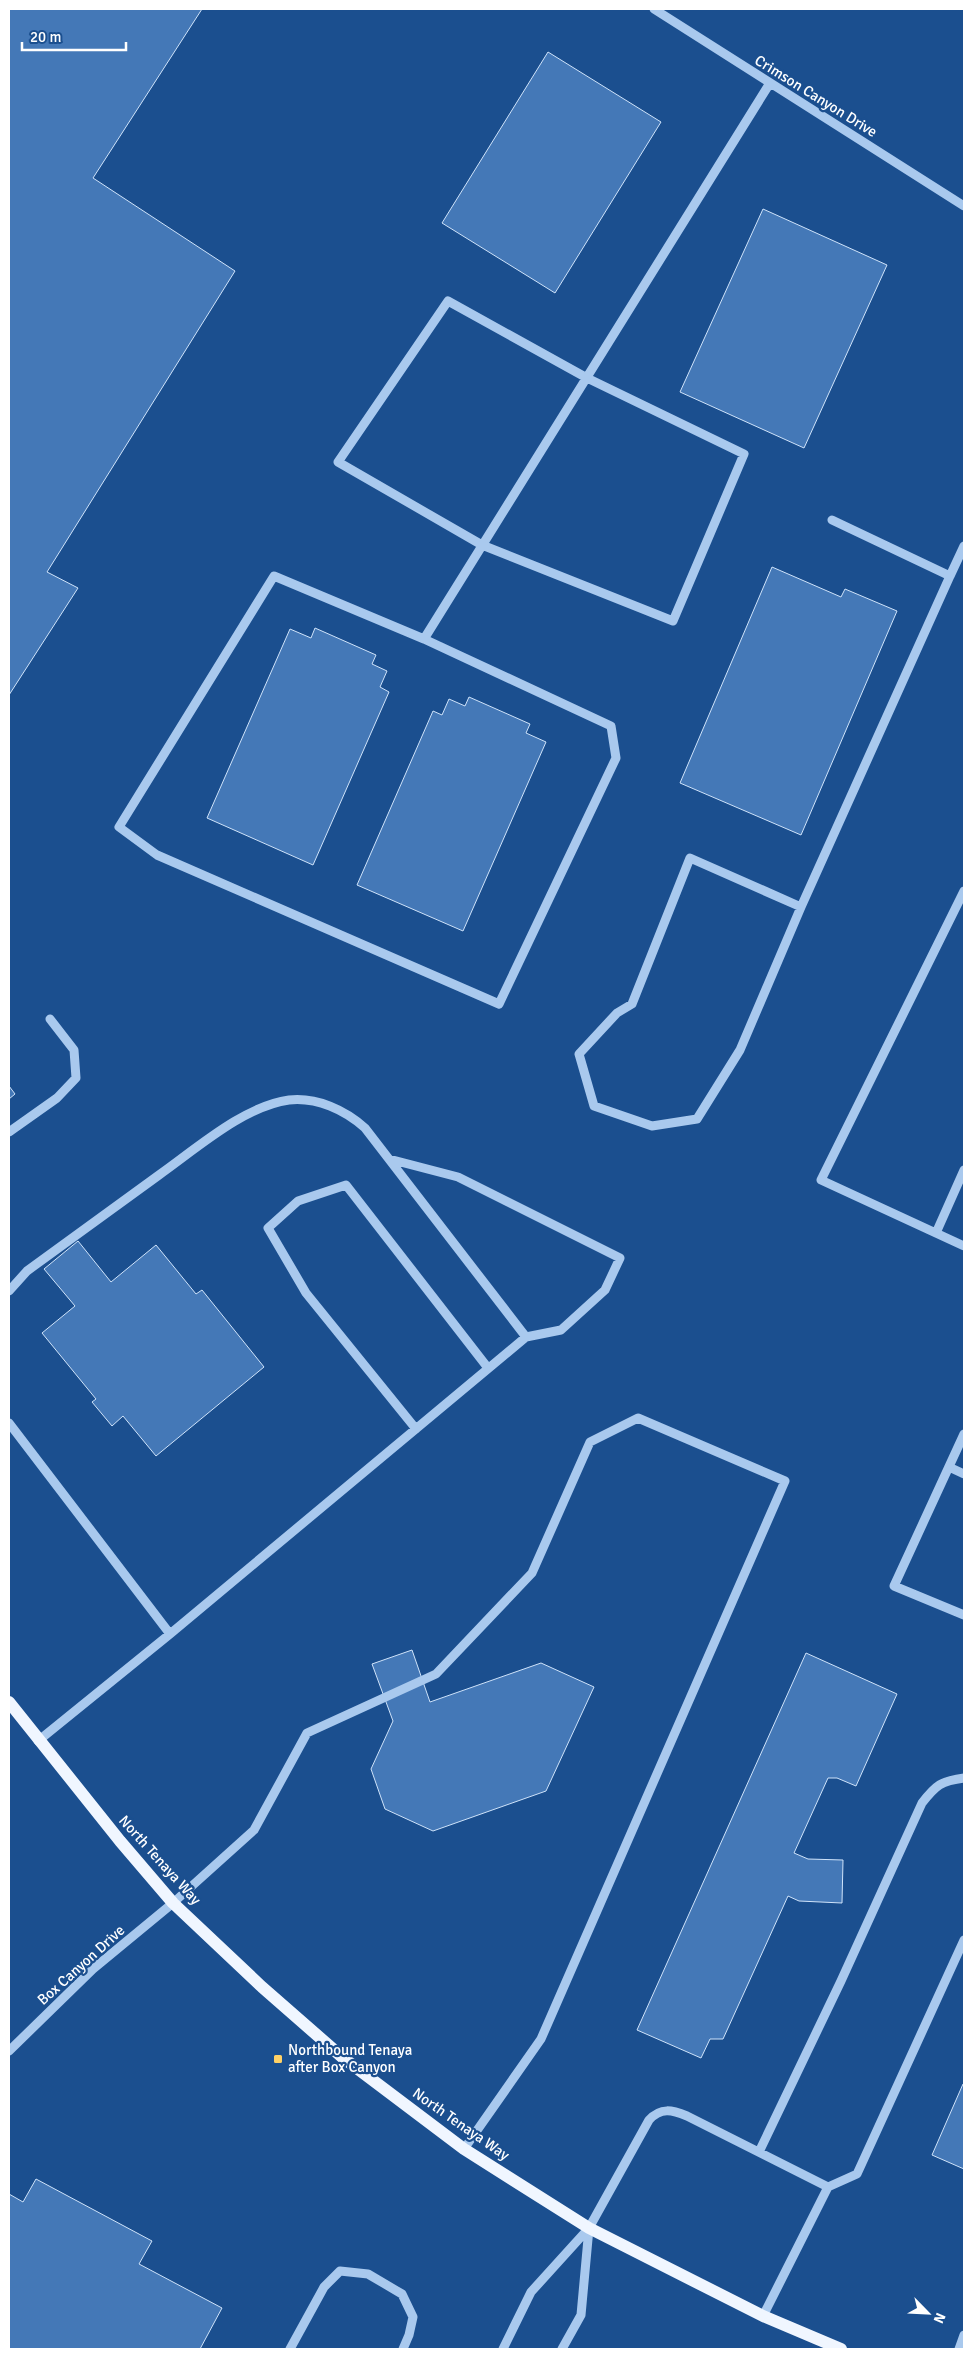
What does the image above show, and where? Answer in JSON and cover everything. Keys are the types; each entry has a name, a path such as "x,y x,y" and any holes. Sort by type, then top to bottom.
{"main road":[{"name":"North Tenaya Way","path":"9,1702 38,1740 173,1903 262,1987 342,2057 464,2148 590,2228 763,2316 841,2349"}],"street":[{"name":"Crimson Canyon Drive","path":"654,9 964,206"},
{"path":"424,639 770,83"},
{"path":"448,300 587,378 744,454 673,620 482,545 338,462 448,300"},
{"path":"832,520 950,576"},
{"path":"801,907 690,858 632,1004 617,1013 579,1054 594,1106 652,1126 697,1119 740,1050 801,907 964,546"},
{"path":"274,576 424,639 611,726 616,758 500,1004 157,855 119,827 274,576"},
{"path":"964,891 821,1180 964,1246"},
{"path":"9,1132 57,1098 76,1078 74,1050 50,1019"},
{"path":"9,1291 27,1271 222,1130 267,1105 290,1100 309,1100 351,1115 365,1128 526,1337"},
{"path":"38,1740 170,1634 526,1337 561,1330 605,1290 620,1258 458,1177 389,1159"},
{"path":"936,1233 964,1170"},
{"path":"416,1429 306,1293 268,1228 298,1201 346,1185 488,1368"},
{"name":"Box Canyon Drive","path":"9,2051 92,1969 173,1903 254,1830 307,1733 436,1674 532,1573 590,1442 638,1418 785,1481 541,2039 464,2148"},
{"path":"9,1424 170,1634"},
{"path":"964,1434 894,1586 964,1615"},
{"path":"949,1467 964,1474"},
{"path":"758,2152 841,1981 922,1804 933,1789 943,1782 964,1778"},
{"path":"763,2316 828,2187 857,2174 964,1940"},
{"path":"503,2349 531,2292 590,2228 649,2120 660,2111 673,2111 687,2116 828,2187"},
{"path":"562,2349 581,2315 590,2228"},
{"path":"290,2349 324,2287 340,2272 368,2274 402,2294 413,2317 410,2335 403,2349"},
{"path":"958,2349 964,2335"}],"building":[{"path":"9,9 202,9 93,178 235,271 47,572 78,588 9,695"},
{"path":"548,52 661,122 555,293 442,223"},
{"path":"763,209 887,265 804,448 680,392"},
{"path":"772,567 841,597 845,589 897,611 801,835 680,783"},
{"path":"315,628 376,655 372,664 387,671 380,687 389,692 313,865 207,818 290,629 311,638"},
{"path":"469,697 530,724 526,733 546,742 463,931 357,885 433,711 442,715 449,699 465,706"},
{"path":"9,1086 15,1094 9,1099"},
{"path":"78,1241 111,1282 156,1245 196,1294 202,1290 264,1367 156,1456 123,1416 112,1426 92,1402 96,1399 42,1333 75,1306 44,1269"},
{"path":"412,1650 430,1702 541,1663 594,1687 546,1791 433,1831 385,1809 371,1769 393,1721 372,1664"},
{"path":"806,1653 897,1694 856,1786 837,1778 828,1778 794,1853 808,1859 843,1860 842,1903 799,1901 788,1896 723,2039 710,2039 701,2058 637,2030"},
{"path":"964,2085 964,2169 932,2155"},
{"path":"36,2179 152,2241 139,2264 222,2308 200,2349 9,2349 9,2194 23,2202"}],"place":[{"name":"Northbound Tenaya after Box Canyon","path":"278,2059"}]}
